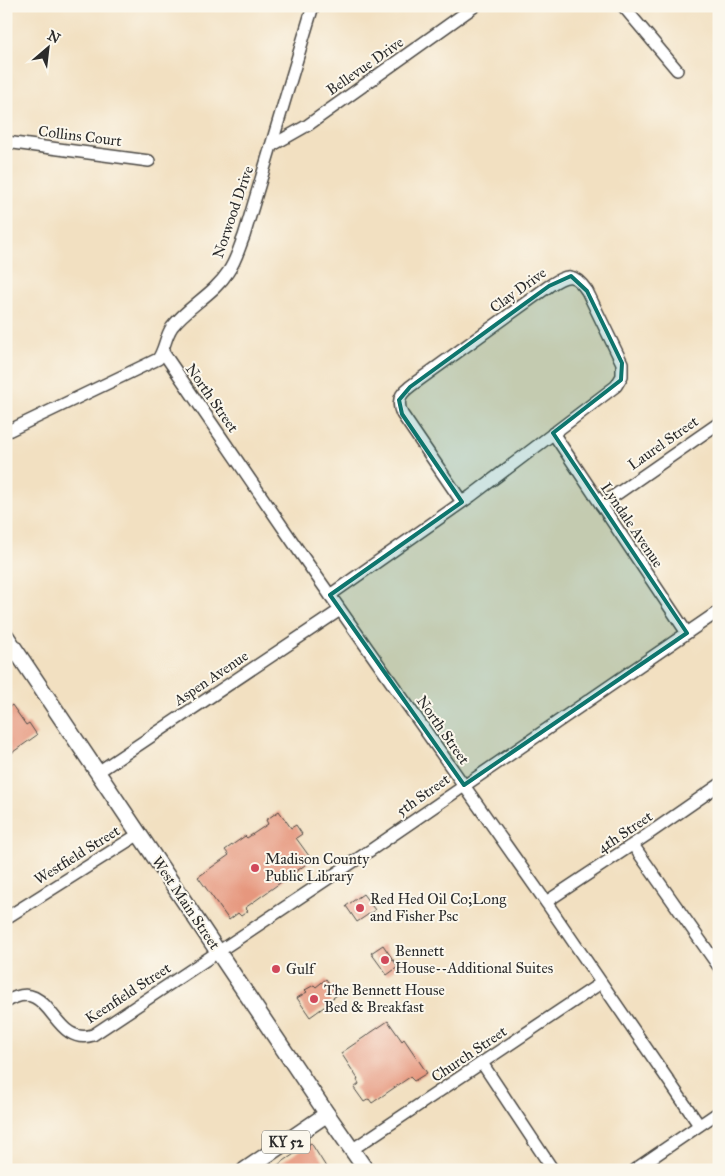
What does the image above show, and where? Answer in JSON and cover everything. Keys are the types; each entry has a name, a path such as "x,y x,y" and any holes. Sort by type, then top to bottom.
{"main road":[{"name":"West Main Street","path":"8,643 98,772 366,1170"},
{"name":"KY 52","path":"245,1170 327,1114"}],"street":[{"name":"Norwood Drive","path":"163,352 167,336 172,327 188,309 219,283 235,262 313,6"},
{"path":"623,6 677,70"},
{"name":"Bellevue Drive","path":"270,146 308,125 469,8"},
{"name":"Collins Court","path":"6,142 149,161"},
{"name":"Clay Drive","path":"330,595 462,502 616,386 621,380 623,371 617,352 588,291 579,280 570,276 563,277 549,286 419,380 401,396 398,404 402,414 462,502"},
{"path":"6,432 151,363 158,359 163,352"},
{"name":"North Street","path":"163,352 340,610 546,902 699,1125"},
{"name":"Laurel Street","path":"601,505 718,423"},
{"name":"Lyndale Avenue","path":"553,433 686,633"},
{"name":"Aspen Avenue","path":"98,772 340,610"},
{"name":"5th Street","path":"218,951 368,852 719,611"},
{"name":"4th Street","path":"546,902 719,785"},
{"name":"Westfield Street","path":"6,918 139,834"},
{"path":"633,844 719,967"},
{"name":"Keenfield Street","path":"6,1002 25,994 33,996 40,1000 65,1029 74,1035 85,1037 93,1035 218,951"},
{"name":"Church Street","path":"353,1149 602,983"},
{"path":"482,1064 553,1170"},
{"path":"634,1170 719,1112"}],"highlighted area":[{"path":"571,276 587,291 622,363 621,380 553,433 687,633 464,785 330,595 462,502 402,414 399,400 410,387 549,286"}],"building":[{"path":"12,705 26,725 29,723 37,735 6,757 6,709"},
{"name":"Madison County Public Library","path":"279,811 291,828 296,825 302,834 296,838 312,860 245,908 248,911 241,916 238,913 229,920 198,877 229,855 225,850 245,836 247,838 268,824 266,820"},
{"name":"Red Hed Oil Co;Long and Fisher Psc","path":"363,894 375,910 357,922 346,906"},
{"name":"Bennett House--Additional Suites","path":"383,945 398,967 387,975 371,953"},
{"name":"The Bennett House Bed & Breakfast","path":"326,979 337,995 330,1000 331,1003 327,1008 324,1007 310,1017 297,998 307,992 305,990 314,985 316,987"},
{"path":"388,1021 402,1041 404,1039 427,1073 414,1081 410,1077 372,1103 369,1099 364,1102 354,1088 359,1084 358,1079 341,1053"},
{"path":"311,1143 328,1170 270,1170"}],"place":[{"name":"Madison County Public Library","path":"255,868"},
{"name":"Red Hed Oil Co;Long and Fisher Psc","path":"360,908"},
{"name":"Bennett House--Additional Suites","path":"385,960"},
{"name":"Gulf","path":"276,969"},
{"name":"The Bennett House Bed & Breakfast","path":"314,999"}]}
